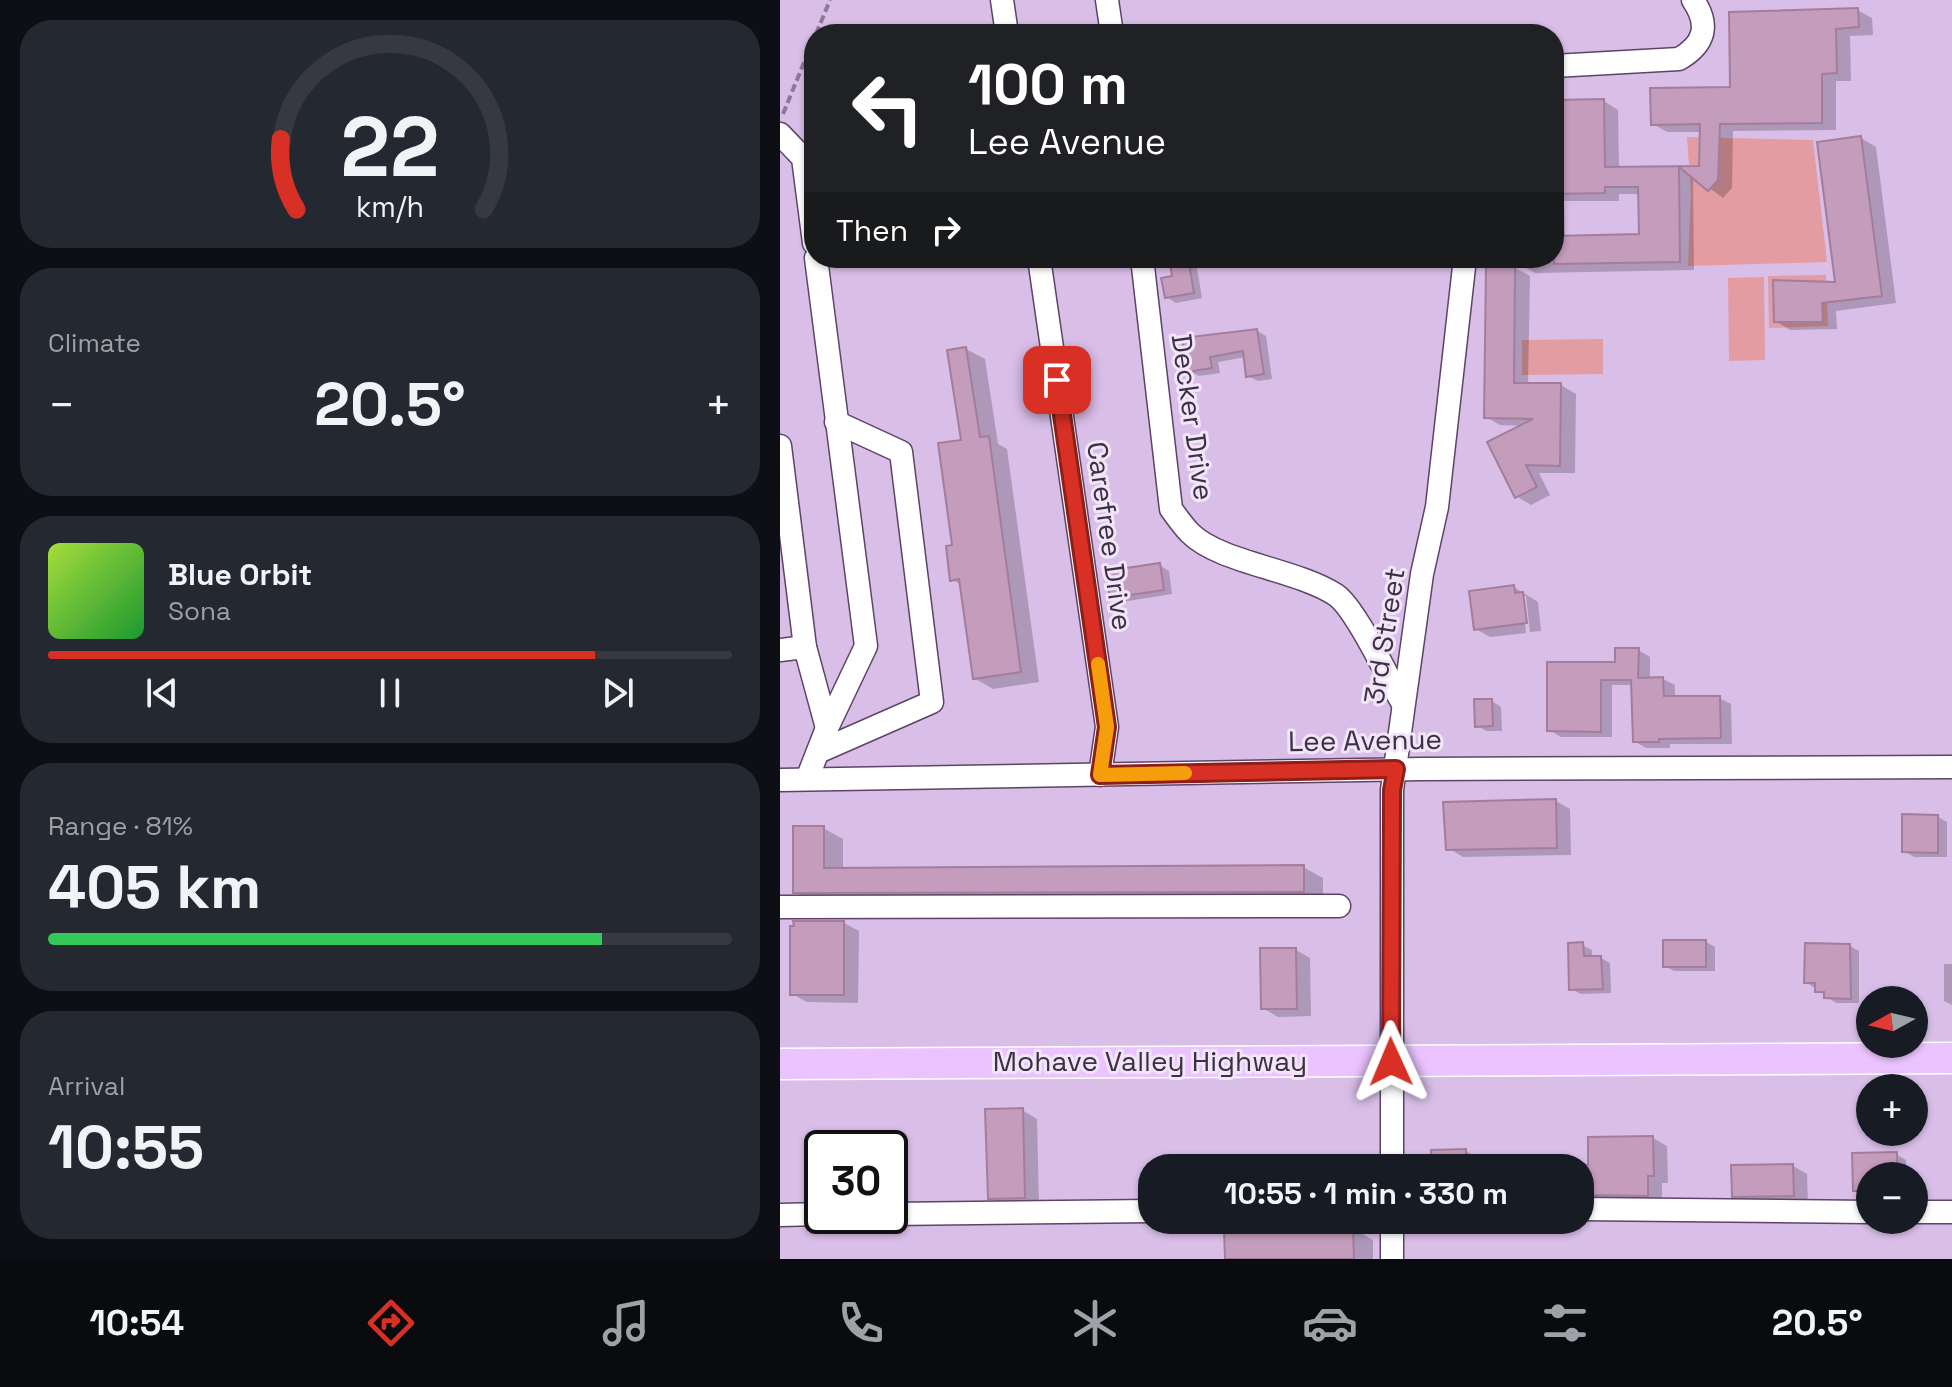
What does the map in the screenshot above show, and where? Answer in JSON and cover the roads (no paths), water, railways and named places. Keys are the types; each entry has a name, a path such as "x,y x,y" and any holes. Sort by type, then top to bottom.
{"highway":[{"name":"Mohave Valley Highway","path":"780,1064 1952,1058"}],"street":[{"path":"1002,0 1006,24"},
{"path":"1107,0 1111,24"},
{"path":"1564,65 1679,59 1691,52 1699,42 1705,24 1693,0"},
{"path":"780,134 803,158 804,166"},
{"path":"807,779 866,646 817,268"},
{"name":"Carefree Drive","path":"1040,268 1107,727 1100,775"},
{"name":"Decker Drive","path":"1143,268 1171,509 1190,533 1203,543 1287,573 1336,595 1350,608 1403,704"},
{"name":"3rd Street","path":"1392,1154 1392,790 1422,574 1437,507 1464,268"},
{"path":"818,752 932,702 901,452 836,422"},
{"path":"780,446 784,513 805,647 827,728"},
{"path":"780,650 805,647"},
{"name":"Lee Avenue","path":"780,780 1396,769 1952,767"},
{"path":"780,907 1339,906"},
{"path":"1594,1209 1856,1212"},
{"path":"908,1214 1138,1211"},
{"path":"1928,1212 1952,1212"},
{"path":"780,1215 804,1214"},
{"path":"1392,1234 1392,1259"}]}
